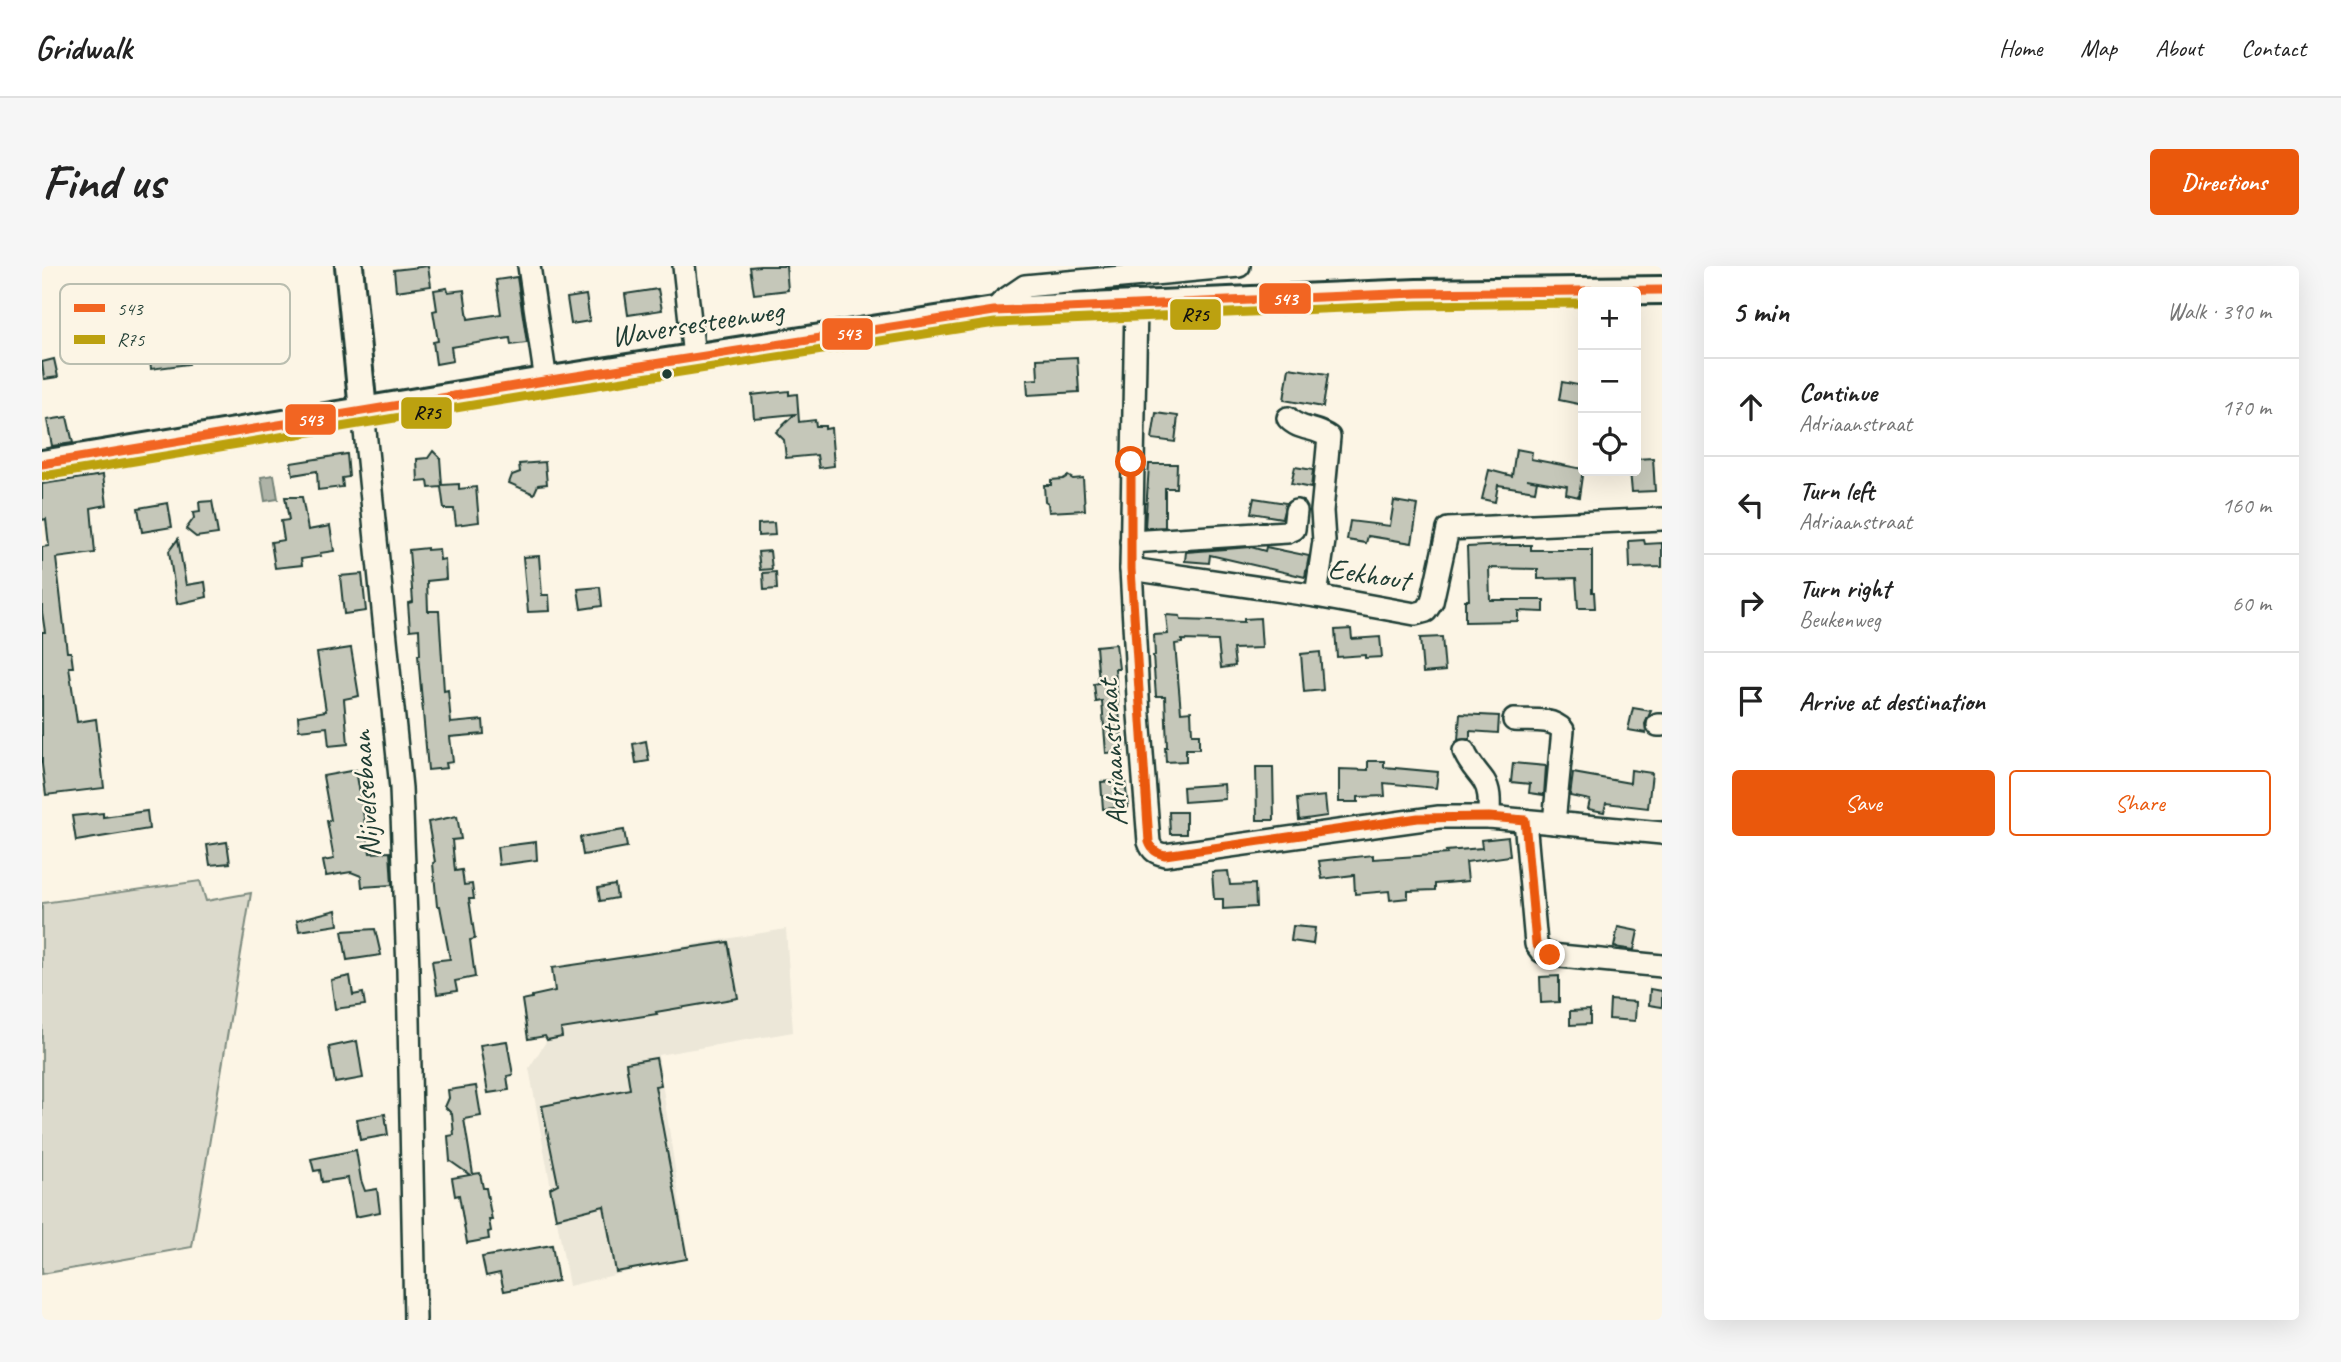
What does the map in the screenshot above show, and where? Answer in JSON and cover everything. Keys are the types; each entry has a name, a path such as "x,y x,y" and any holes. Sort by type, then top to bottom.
{"main road":[{"name":"Nijvelsebaan","path":"349,266 363,411"},
{"name":"Waversesteenweg","path":"42,464 694,357 994,311 1417,293 1662,290"}],"street":[{"path":"529,266 545,381"},
{"path":"684,266 694,357"},
{"path":"994,311 1003,301 1025,286 1239,266"},
{"name":"Adriaanstraat","path":"1136,305 1131,569 1149,842 1152,849 1165,855 1418,818 1489,817 1662,833"},
{"name":"Nijvelsebaan","path":"363,411 401,788 408,970 415,1320"},
{"path":"1288,418 1293,424 1322,431 1329,437 1322,511 1324,541 1316,596"},
{"path":"1131,542 1287,532 1294,529 1296,511"},
{"name":"Eekhout","path":"1131,569 1316,596 1415,614 1426,611 1432,602 1448,529 1662,519"},
{"path":"1514,720 1548,721 1563,730 1554,823"},
{"path":"1464,751 1467,760 1485,782 1490,797 1489,817"},
{"path":"1525,820 1536,944 1541,951 1550,955 1662,966"}],"shaded area":[{"path":"274,475 278,499 265,501 261,477"},
{"path":"200,881 206,901 251,893 192,1247 42,1274 42,903"},
{"path":"786,929 793,1032 658,1055 688,1257 569,1286 529,1068 547,1040 544,1019 559,1016 552,968"}],"building":[{"path":"428,266 431,286 396,291 394,270"},
{"path":"786,266 788,290 754,294 750,267"},
{"path":"517,277 527,343 511,345 510,338 451,347 453,361 436,364 433,342 438,341 433,311 437,310 434,290 464,290 468,319 501,314 496,280"},
{"path":"658,289 662,310 628,315 625,294"},
{"path":"586,295 590,321 571,324 567,298"},
{"path":"1077,357 1079,392 1028,395 1027,380 1038,379 1037,359"},
{"path":"54,359 58,377 44,379 42,362"},
{"path":"150,364 189,364 151,369"},
{"path":"1289,368 1328,374 1323,407 1284,400"},
{"path":"1562,382 1578,385 1578,404 1559,400"},
{"path":"789,391 789,395 797,394 799,422 815,420 816,426 831,428 834,466 819,468 817,455 786,458 784,440 776,432 795,414 754,418 752,395"},
{"path":"1156,413 1178,416 1175,442 1152,439"},
{"path":"67,417 73,443 52,446 47,420"},
{"path":"1516,449 1532,452 1531,459 1578,468 1578,476 1582,476 1579,497 1566,494 1567,486 1527,479 1537,481 1535,491 1498,485 1495,502 1482,499 1489,470 1512,476"},
{"path":"433,451 440,458 442,485 459,484 459,489 476,487 479,522 456,525 454,509 444,509 441,487 429,488 428,481 418,482 417,459 428,458"},
{"path":"347,454 349,477 342,478 343,487 318,490 317,471 293,475 291,463"},
{"path":"1653,458 1655,491 1632,492 1630,476 1641,476 1641,459"},
{"path":"545,462 547,484 538,485 534,494 509,483 512,475 520,472 519,464"},
{"path":"1149,464 1177,464 1176,488 1165,488 1165,527 1145,528"},
{"path":"1295,467 1313,470 1311,488 1291,484"},
{"path":"103,475 107,505 91,508 95,553 56,558 67,652 71,652 73,667 69,667 77,722 96,719 104,788 46,795 42,765 42,632 45,632 42,612 42,547 49,546 46,519 42,520 42,484"},
{"path":"1068,476 1073,479 1083,478 1085,510 1049,512 1044,485 1051,485 1051,480"},
{"path":"285,497 302,497 308,530 330,526 334,551 301,559 302,565 275,568 271,542 284,540 281,521 289,520"},
{"path":"1254,498 1286,503 1282,518 1251,513"},
{"path":"212,501 218,534 196,537 186,529 194,518 193,513 200,512 199,502"},
{"path":"1394,501 1418,505 1412,543 1368,536 1366,543 1347,540 1350,521 1390,526"},
{"path":"168,503 172,527 142,532 138,508"},
{"path":"774,523 775,535 758,536 758,524"},
{"path":"178,539 186,585 205,582 207,597 177,604 169,551"},
{"path":"1644,540 1645,544 1662,543 1662,567 1630,568 1629,541"},
{"path":"1531,545 1531,550 1592,550 1592,592 1595,608 1578,608 1576,578 1538,579 1538,569 1489,568 1490,600 1544,600 1544,612 1518,611 1518,621 1465,622 1465,600 1469,600 1467,547"},
{"path":"1251,547 1265,551 1266,547 1309,556 1305,577 1210,555 1209,563 1185,561 1186,552"},
{"path":"439,549 440,560 445,559 446,579 427,581 428,611 439,611 444,691 448,690 451,723 483,720 484,734 450,737 453,762 446,763 447,768 428,770 418,655 419,629 410,630 408,603 413,602 409,550"},
{"path":"770,551 772,569 760,570 758,552"},
{"path":"539,556 542,595 549,595 550,611 528,612 523,557"},
{"path":"776,572 777,589 764,590 763,573"},
{"path":"362,574 366,611 344,614 340,576"},
{"path":"600,587 602,606 581,609 578,589"},
{"path":"1166,615 1180,616 1181,620 1244,622 1244,619 1260,618 1262,648 1233,649 1235,666 1221,668 1218,641 1182,640 1182,643 1175,644 1181,712 1191,711 1192,734 1199,734 1199,749 1186,749 1186,761 1166,762 1165,696 1156,696 1154,635 1168,634"},
{"path":"1351,629 1352,639 1380,637 1382,657 1337,657 1335,630"},
{"path":"1442,637 1445,671 1423,673 1420,638"},
{"path":"1116,644 1119,669 1115,669 1123,752 1106,753 1102,701 1096,702 1094,684 1099,683 1096,646"},
{"path":"351,648 359,696 344,699 348,744 329,746 327,727 299,730 298,716 326,711 317,653"},
{"path":"1320,652 1323,690 1304,692 1301,654"},
{"path":"1633,708 1651,711 1645,724 1646,733 1628,730"},
{"path":"1460,714 1499,716 1498,733 1470,731 1470,739 1458,740"},
{"path":"646,741 649,761 636,763 633,744"},
{"path":"1368,761 1384,761 1384,767 1438,772 1436,788 1384,783 1385,796 1358,797 1358,802 1339,802 1339,769 1368,770"},
{"path":"1513,763 1546,766 1544,795 1529,793 1530,784 1511,782"},
{"path":"1256,767 1273,767 1274,820 1257,820"},
{"path":"356,770 370,853 390,852 392,885 362,887 361,876 351,872 326,876 323,861 334,859 327,821 331,820 323,776"},
{"path":"1631,770 1652,773 1648,808 1606,803 1604,812 1588,809 1590,800 1570,796 1573,773 1630,783"},
{"path":"1125,780 1128,807 1103,809 1101,782"},
{"path":"1224,784 1225,799 1184,802 1183,787"},
{"path":"1325,796 1327,816 1299,820 1297,799"},
{"path":"147,811 149,829 76,841 72,816 103,813 103,817"},
{"path":"1169,812 1186,812 1186,834 1170,834"},
{"path":"457,816 461,839 452,840 455,871 462,870 464,885 472,884 474,899 469,899 475,939 470,940 475,977 455,981 457,991 437,994 432,961 450,959 440,906 437,906 435,862 428,822"},
{"path":"624,830 627,847 583,855 580,837"},
{"path":"1508,837 1510,856 1466,862 1468,881 1435,884 1435,890 1408,891 1408,898 1390,900 1389,891 1355,894 1354,875 1322,879 1319,861 1373,855 1373,859 1447,854 1446,851 1482,848 1481,840"},
{"path":"227,842 230,863 210,865 207,845"},
{"path":"536,842 537,860 499,865 497,847"},
{"path":"1228,871 1230,885 1255,884 1256,907 1223,909 1223,899 1214,899 1212,872"},
{"path":"615,885 617,898 600,901 598,888"},
{"path":"336,910 338,925 299,931 297,920"},
{"path":"1293,926 1315,928 1313,944 1291,941"},
{"path":"1618,927 1638,931 1634,950 1614,947"},
{"path":"375,929 381,955 347,960 342,931"},
{"path":"728,942 738,998 561,1029 562,1037 547,1040 545,1036 528,1039 522,1000 555,991 552,968"},
{"path":"350,976 353,995 363,993 365,1005 335,1009 331,980"},
{"path":"1559,976 1559,1002 1541,1003 1540,977"},
{"path":"1650,989 1662,991 1662,1007 1649,1005"},
{"path":"1610,1000 1636,1002 1635,1021 1609,1019"},
{"path":"1590,1010 1590,1024 1570,1025 1570,1011"},
{"path":"357,1041 363,1078 335,1083 329,1047"},
{"path":"507,1041 513,1075 507,1076 509,1090 488,1093 480,1045"},
{"path":"656,1058 661,1085 655,1086 687,1259 616,1272 604,1206 556,1218 550,1188 558,1184 542,1106 630,1089 626,1063"},
{"path":"476,1086 481,1116 464,1119 473,1174 480,1173 483,1188 486,1188 492,1220 489,1220 489,1239 467,1243 459,1195 455,1196 452,1178 470,1175 450,1161 448,1136 454,1135 452,1114 445,1107 449,1098 448,1090"},
{"path":"385,1114 388,1135 360,1140 357,1119"},
{"path":"356,1150 365,1191 377,1189 380,1212 355,1217 348,1178 322,1182 320,1170 314,1171 311,1159"},
{"path":"552,1245 558,1281 504,1291 500,1273 486,1276 482,1257"}],"transit line":[{"name":"543","path":"42,464 538,382 994,311 1417,293 1662,290"},
{"name":"R75","path":"44,476 540,394 995,323 1417,305 1578,303"}],"route":[{"path":"1131,462 1131,569 1139,715 1149,842 1152,849 1165,855 1418,818 1489,817 1525,820 1536,944 1541,951 1550,955"}]}
